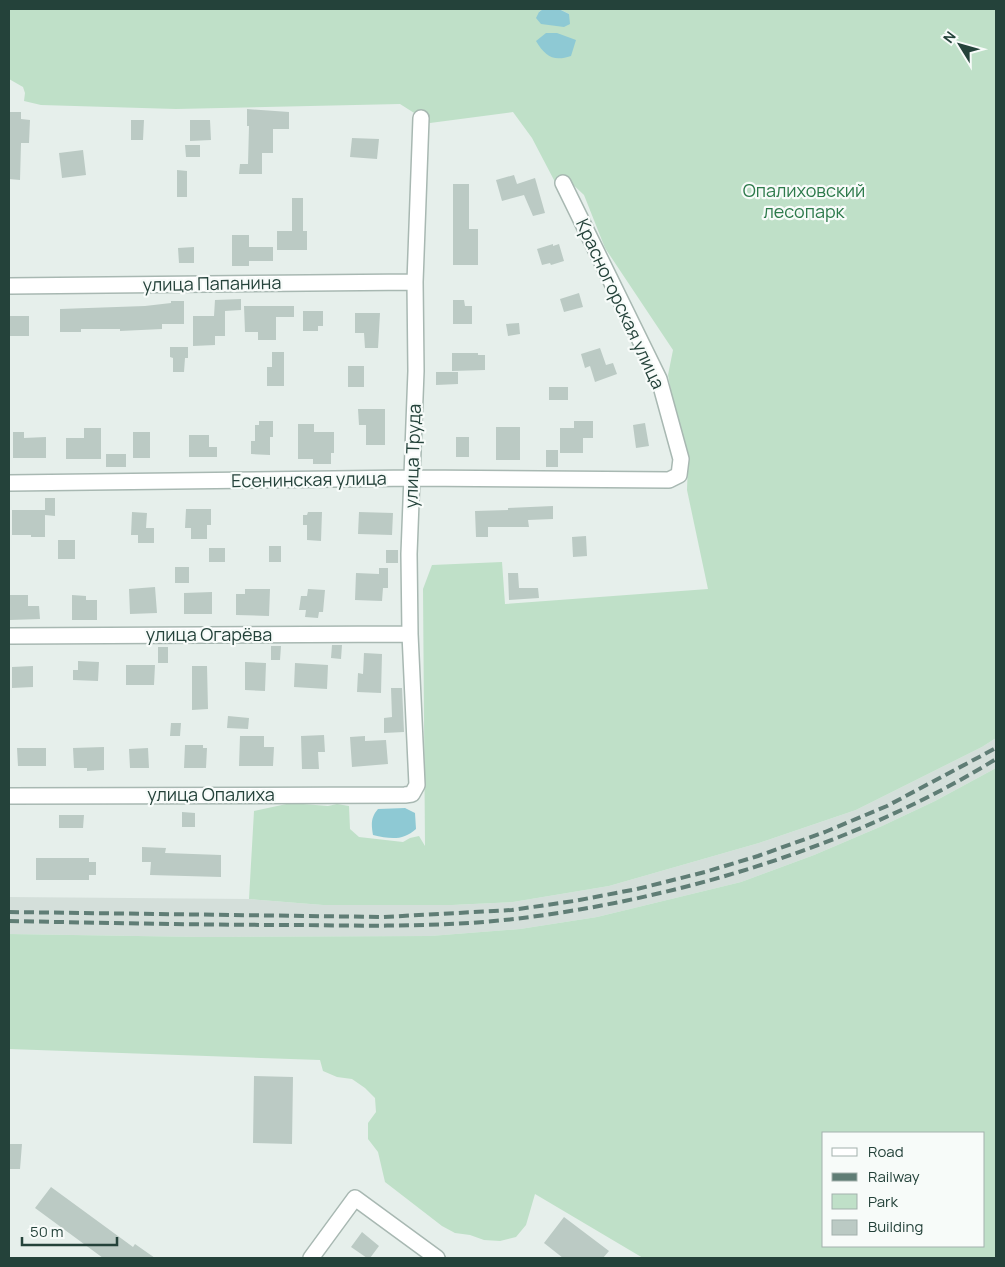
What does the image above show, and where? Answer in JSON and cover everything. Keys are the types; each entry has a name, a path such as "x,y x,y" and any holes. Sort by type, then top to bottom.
{"street":[{"name":"улица Труда","path":"412,794 417,785 410,634 409,554 416,372 415,282 421,118"},
{"name":"Красногорская улица","path":"563,183 659,379 682,459 680,475 669,480"},
{"name":"улица Папанина","path":"9,286 415,282"},
{"name":"Есенинская улица","path":"9,483 412,478 669,480"},
{"name":"улица Огарёва","path":"9,636 410,634"},
{"name":"улица Опалиха","path":"9,796 405,796 412,794"},
{"path":"311,1258 355,1198 437,1258"}],"shaded area":[{"path":"996,738 996,768 935,801 882,826 814,855 741,882 597,917 520,929 430,936 201,937 9,934 9,897 249,899 323,905 452,905 513,902 609,886 759,843 856,810 982,747"}],"green space":[{"name":"Опалиховский лесопарк","path":"9,9 543,9 539,12 569,14 559,9 996,9 996,738 982,747 856,810 759,843 609,886 513,902 452,905 323,905 249,899 254,811 291,803 349,806 350,829 359,837 403,842 419,836 425,846 423,589 432,565 502,562 505,604 708,589 687,490 688,461 677,422 668,375 673,350 605,248 584,195 567,179 555,182 532,138 513,112 430,123 400,104 176,109 41,105 24,101 25,93 23,87 9,79"},
{"path":"996,768 996,1258 643,1258 535,1194 526,1225 516,1237 500,1241 484,1240 470,1235 455,1233 442,1226 385,1182 378,1152 368,1139 368,1123 376,1112 375,1098 352,1079 337,1077 323,1071 320,1060 9,1049 9,934 201,937 430,936 520,929 597,917 741,882 814,855 935,801"}],"water":[{"path":"543,9 559,9 569,14 570,24 564,27 541,24 536,18"},
{"path":"546,33 557,33 576,40 571,56 554,58 546,54 536,41"},
{"path":"405,808 415,813 416,829 406,836 396,838 373,835 372,821 378,809"}],"building":[{"path":"247,109 289,112 289,129 273,129 273,153 262,153 262,174 239,174 240,164 248,164 249,126 247,126"},
{"path":"9,112 21,112 21,119 30,120 29,143 21,143 20,180 9,179"},
{"path":"131,120 144,120 143,140 131,140"},
{"path":"190,120 210,120 211,140 190,141"},
{"path":"352,138 379,139 377,159 350,157"},
{"path":"185,145 200,145 200,157 186,157"},
{"path":"83,150 86,175 62,178 59,153"},
{"path":"177,170 187,171 187,197 177,197"},
{"path":"514,175 517,184 535,178 545,213 533,216 524,195 502,201 496,180"},
{"path":"453,184 469,184 469,229 478,229 478,265 453,265"},
{"path":"292,198 303,198 303,231 307,231 307,250 277,250 277,231 292,231"},
{"path":"232,235 249,235 249,247 273,247 273,261 249,261 249,266 232,266"},
{"path":"553,244 553,246 559,244 564,261 551,265 550,263 542,265 537,249"},
{"path":"194,247 194,263 179,263 178,248"},
{"path":"579,293 583,307 564,312 560,299"},
{"path":"241,299 241,310 225,311 225,336 215,336 215,345 193,346 193,316 214,316 215,300"},
{"path":"453,300 464,300 465,306 472,306 472,324 453,324"},
{"path":"171,301 184,301 184,324 162,324 162,329 120,331 120,329 81,329 81,332 60,332 60,309 145,306 171,303"},
{"path":"244,306 294,306 294,317 276,317 276,340 258,340 258,332 245,332"},
{"path":"303,311 323,311 323,326 318,326 318,331 303,331"},
{"path":"355,313 380,313 378,348 365,348 364,333 355,333"},
{"path":"9,316 29,316 29,336 9,336"},
{"path":"519,323 520,334 508,336 506,324"},
{"path":"170,347 188,347 188,358 185,358 184,372 173,372 173,358 170,357"},
{"path":"600,348 606,365 613,363 617,374 595,382 590,366 585,368 581,354"},
{"path":"272,352 284,352 284,386 267,386 267,367 272,367"},
{"path":"452,353 478,353 478,355 485,355 485,370 452,371"},
{"path":"348,366 364,366 364,387 348,387"},
{"path":"436,372 458,372 458,384 436,385"},
{"path":"549,387 568,387 568,400 549,400"},
{"path":"358,409 385,409 385,445 366,445 366,425 359,425"},
{"path":"259,421 273,421 273,437 270,437 270,455 251,454 251,441 255,441 255,425 259,425"},
{"path":"574,421 593,421 593,438 583,438 583,453 560,453 560,428 574,428"},
{"path":"645,423 649,446 636,448 633,425"},
{"path":"298,424 314,424 314,432 334,432 334,453 331,453 331,464 313,464 313,459 298,459"},
{"path":"496,427 520,427 520,460 496,460"},
{"path":"84,428 101,428 101,459 66,459 66,438 84,438"},
{"path":"13,432 24,432 24,438 46,437 46,458 13,458"},
{"path":"133,432 150,432 150,458 133,458"},
{"path":"189,435 209,435 209,447 217,447 217,457 189,457"},
{"path":"456,437 469,437 469,457 456,457"},
{"path":"546,450 558,450 558,467 546,467"},
{"path":"106,454 126,454 126,467 106,467"},
{"path":"45,498 55,498 55,516 45,515 45,537 12,535 12,510 45,510"},
{"path":"553,506 553,519 528,520 529,527 488,527 488,537 476,537 475,511"},
{"path":"186,509 211,509 211,525 207,525 207,539 191,539 191,528 185,528"},
{"path":"132,512 147,513 146,528 154,528 154,543 138,543 138,535 131,535"},
{"path":"308,512 322,512 321,541 307,540 307,525 303,525 303,515 307,515"},
{"path":"359,512 393,513 392,535 358,534"},
{"path":"586,536 587,556 573,557 572,537"},
{"path":"58,540 75,540 75,559 58,559"},
{"path":"269,546 281,546 281,562 269,562"},
{"path":"209,548 225,548 225,562 209,562"},
{"path":"386,550 398,550 398,563 386,563"},
{"path":"175,567 189,567 189,583 175,583"},
{"path":"379,568 388,568 388,588 383,588 382,601 355,600 356,573 379,574"},
{"path":"508,573 518,573 519,588 538,588 539,598 509,600"},
{"path":"155,587 157,613 130,614 129,589"},
{"path":"245,589 270,589 269,616 236,615 236,594 245,594"},
{"path":"308,589 325,590 323,612 319,612 318,618 305,617 306,610 299,610 301,596 307,596"},
{"path":"212,592 212,614 184,614 184,593"},
{"path":"10,595 28,595 28,606 39,606 40,619 10,620"},
{"path":"72,595 86,596 86,600 97,600 97,620 72,620"},
{"path":"332,645 342,645 341,659 331,658"},
{"path":"271,646 281,646 280,660 271,660"},
{"path":"158,647 168,647 168,663 158,663"},
{"path":"364,653 382,654 381,693 357,692 358,673 363,674"},
{"path":"78,661 99,662 98,681 73,680 73,670 78,670"},
{"path":"245,662 266,663 265,691 245,690"},
{"path":"295,663 328,665 327,689 294,687"},
{"path":"126,665 155,665 154,685 126,685"},
{"path":"33,666 33,687 12,688 12,667"},
{"path":"192,666 207,666 208,709 192,710"},
{"path":"391,688 402,688 404,732 384,733 384,718 392,717"},
{"path":"228,716 249,718 248,729 227,728"},
{"path":"171,723 181,723 180,736 170,736"},
{"path":"324,735 325,752 318,752 319,769 302,769 301,736"},
{"path":"240,736 264,736 264,747 274,747 273,766 239,766"},
{"path":"365,736 365,741 386,740 388,764 352,767 350,737"},
{"path":"185,745 203,745 203,748 207,748 206,768 184,768"},
{"path":"104,747 104,770 87,771 87,768 74,768 73,748"},
{"path":"17,748 46,748 46,766 18,766"},
{"path":"148,748 149,768 130,768 129,749"},
{"path":"182,812 195,813 195,827 182,827"},
{"path":"59,815 84,815 83,828 59,828"},
{"path":"142,847 166,848 165,853 221,855 221,877 150,875 151,862 142,862"},
{"path":"36,858 89,858 89,862 96,862 96,875 89,875 89,880 36,880"},
{"path":"254,1076 293,1077 292,1144 253,1143"},
{"path":"9,1144 22,1144 20,1169 9,1169"},
{"path":"51,1187 133,1247 135,1244 155,1258 103,1258 35,1208"},
{"path":"564,1217 609,1251 603,1258 563,1258 544,1243"},
{"path":"362,1232 379,1246 370,1258 367,1258 351,1247"}],"railway":[{"path":"9,912 383,917 512,910 574,901 637,889 705,872 758,856 825,832 887,806 996,748"},
{"path":"9,921 354,926 407,925 488,922 576,910 701,883 764,864 885,818 942,790 996,759"}]}
